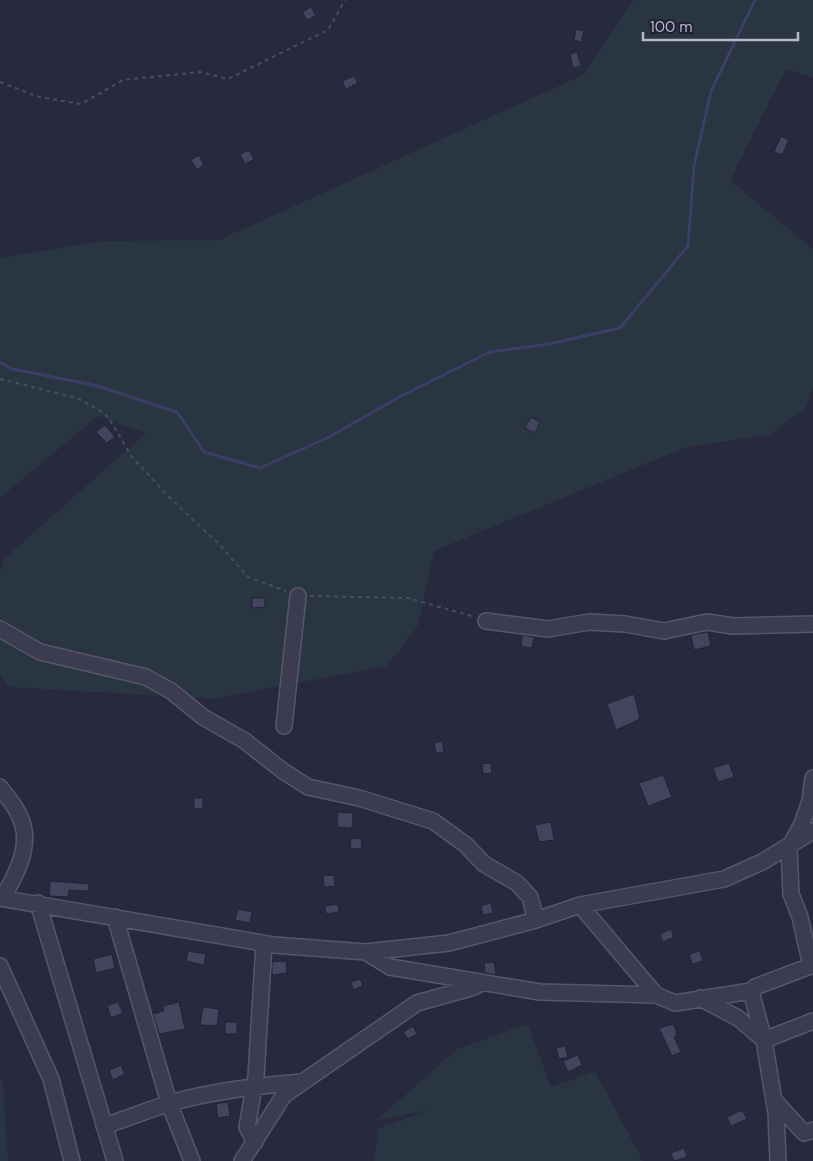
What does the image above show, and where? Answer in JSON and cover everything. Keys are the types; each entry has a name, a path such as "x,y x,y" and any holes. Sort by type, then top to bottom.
{"street":[{"path":"284,726 298,596"},
{"path":"486,621 548,630 589,622 625,624 664,631 707,622 733,626 813,624"},
{"path":"0,629 40,652 146,677 171,692 203,717 245,741 283,772 308,787 359,798 433,821 466,845 484,864 517,883 530,896 536,920"},
{"path":"366,952 390,967 540,992 656,995 675,1003 751,992 755,987 812,965 800,916 791,894 789,848 810,801 813,778"},
{"path":"0,787 19,814 27,842 13,881 2,898 264,944 366,952 449,943 536,920 580,905 724,880 762,862 813,831"},
{"path":"38,904 115,1161"},
{"path":"580,905 656,995"},
{"path":"114,917 169,1103 192,1161"},
{"path":"255,1142 247,1127 254,1086 264,944"},
{"path":"0,966 51,1079 72,1161"},
{"path":"242,1161 284,1095 417,1004 471,988 483,982"},
{"path":"751,992 764,1040 774,1100 778,1161"},
{"path":"700,998 738,1018 764,1040"},
{"path":"764,1040 813,1021"},
{"path":"104,1126 169,1103 254,1086 302,1082"},
{"path":"774,1100 804,1133 813,1130"}],"path":[{"path":"0,82 40,97 81,104 123,80 200,72 228,79 328,30 345,0"},
{"path":"0,379 77,398 101,411 108,417 132,457 170,498 220,545 248,577 298,596 408,598 486,621"}],"shaded area":[{"path":"633,0 813,0 813,78 786,69 730,180 813,249 813,387 806,407 770,435 687,447 434,551 418,626 387,666 212,699 9,687 0,675 0,572 5,558 146,433 98,416 0,498 0,258 102,241 219,240 583,75"},
{"path":"528,1024 551,1087 595,1071 643,1161 374,1161 378,1128 427,1111 377,1120 457,1049"},
{"path":"0,1077 3,1082 8,1161 0,1161"}],"building":[{"path":"311,7 316,16 307,20 302,12"},
{"path":"576,29 584,31 581,42 574,40"},
{"path":"577,52 581,66 573,68 570,54"},
{"path":"354,76 358,83 346,89 342,81"},
{"path":"781,136 789,140 782,155 774,152"},
{"path":"249,150 254,159 245,164 240,154"},
{"path":"199,155 204,165 197,170 191,160"},
{"path":"531,417 540,422 535,433 525,428"},
{"path":"105,425 115,437 107,443 96,432"},
{"path":"252,598 265,598 265,607 252,608"},
{"path":"708,632 711,646 694,650 691,635"},
{"path":"522,635 534,637 532,648 521,646"},
{"path":"634,694 640,719 616,730 607,704"},
{"path":"442,741 444,752 436,753 434,743"},
{"path":"491,763 492,773 483,774 482,764"},
{"path":"729,763 734,777 718,782 713,768"},
{"path":"663,775 672,797 648,806 639,783"},
{"path":"194,798 203,798 203,809 194,809"},
{"path":"338,812 353,813 352,828 337,827"},
{"path":"551,822 554,840 539,842 535,825"},
{"path":"351,838 362,839 361,849 350,848"},
{"path":"334,875 335,886 324,887 323,876"},
{"path":"50,881 89,884 88,891 69,890 68,897 49,896"},
{"path":"491,903 493,913 483,915 481,906"},
{"path":"338,904 339,912 326,914 325,906"},
{"path":"238,909 252,912 250,923 235,920"},
{"path":"671,929 674,937 663,942 660,934"},
{"path":"188,951 206,954 204,965 186,961"},
{"path":"700,951 703,961 692,964 689,954"},
{"path":"112,954 115,968 96,973 93,959"},
{"path":"286,961 287,973 272,975 272,962"},
{"path":"494,962 496,975 485,973 484,963"},
{"path":"360,979 363,986 353,990 351,982"},
{"path":"118,1002 123,1013 111,1018 107,1006"},
{"path":"179,1002 185,1029 159,1034 153,1014 164,1011 163,1006"},
{"path":"203,1007 219,1009 217,1026 200,1025"},
{"path":"225,1022 237,1022 237,1034 225,1034"},
{"path":"674,1024 677,1036 674,1037 681,1052 672,1056 659,1028"},
{"path":"413,1026 417,1034 408,1039 403,1032"},
{"path":"565,1046 568,1057 559,1059 556,1048"},
{"path":"578,1055 582,1065 568,1072 563,1061"},
{"path":"121,1065 125,1074 113,1080 109,1070"},
{"path":"228,1102 230,1116 218,1118 216,1104"},
{"path":"742,1110 747,1119 731,1126 727,1117"},
{"path":"684,1148 687,1157 674,1161 671,1153"}],"waterway":[{"path":"0,362 12,369 94,385 177,412 204,452 260,468 327,438 405,394 490,352 549,344 620,328 688,246 694,166 711,91 755,0"}]}
